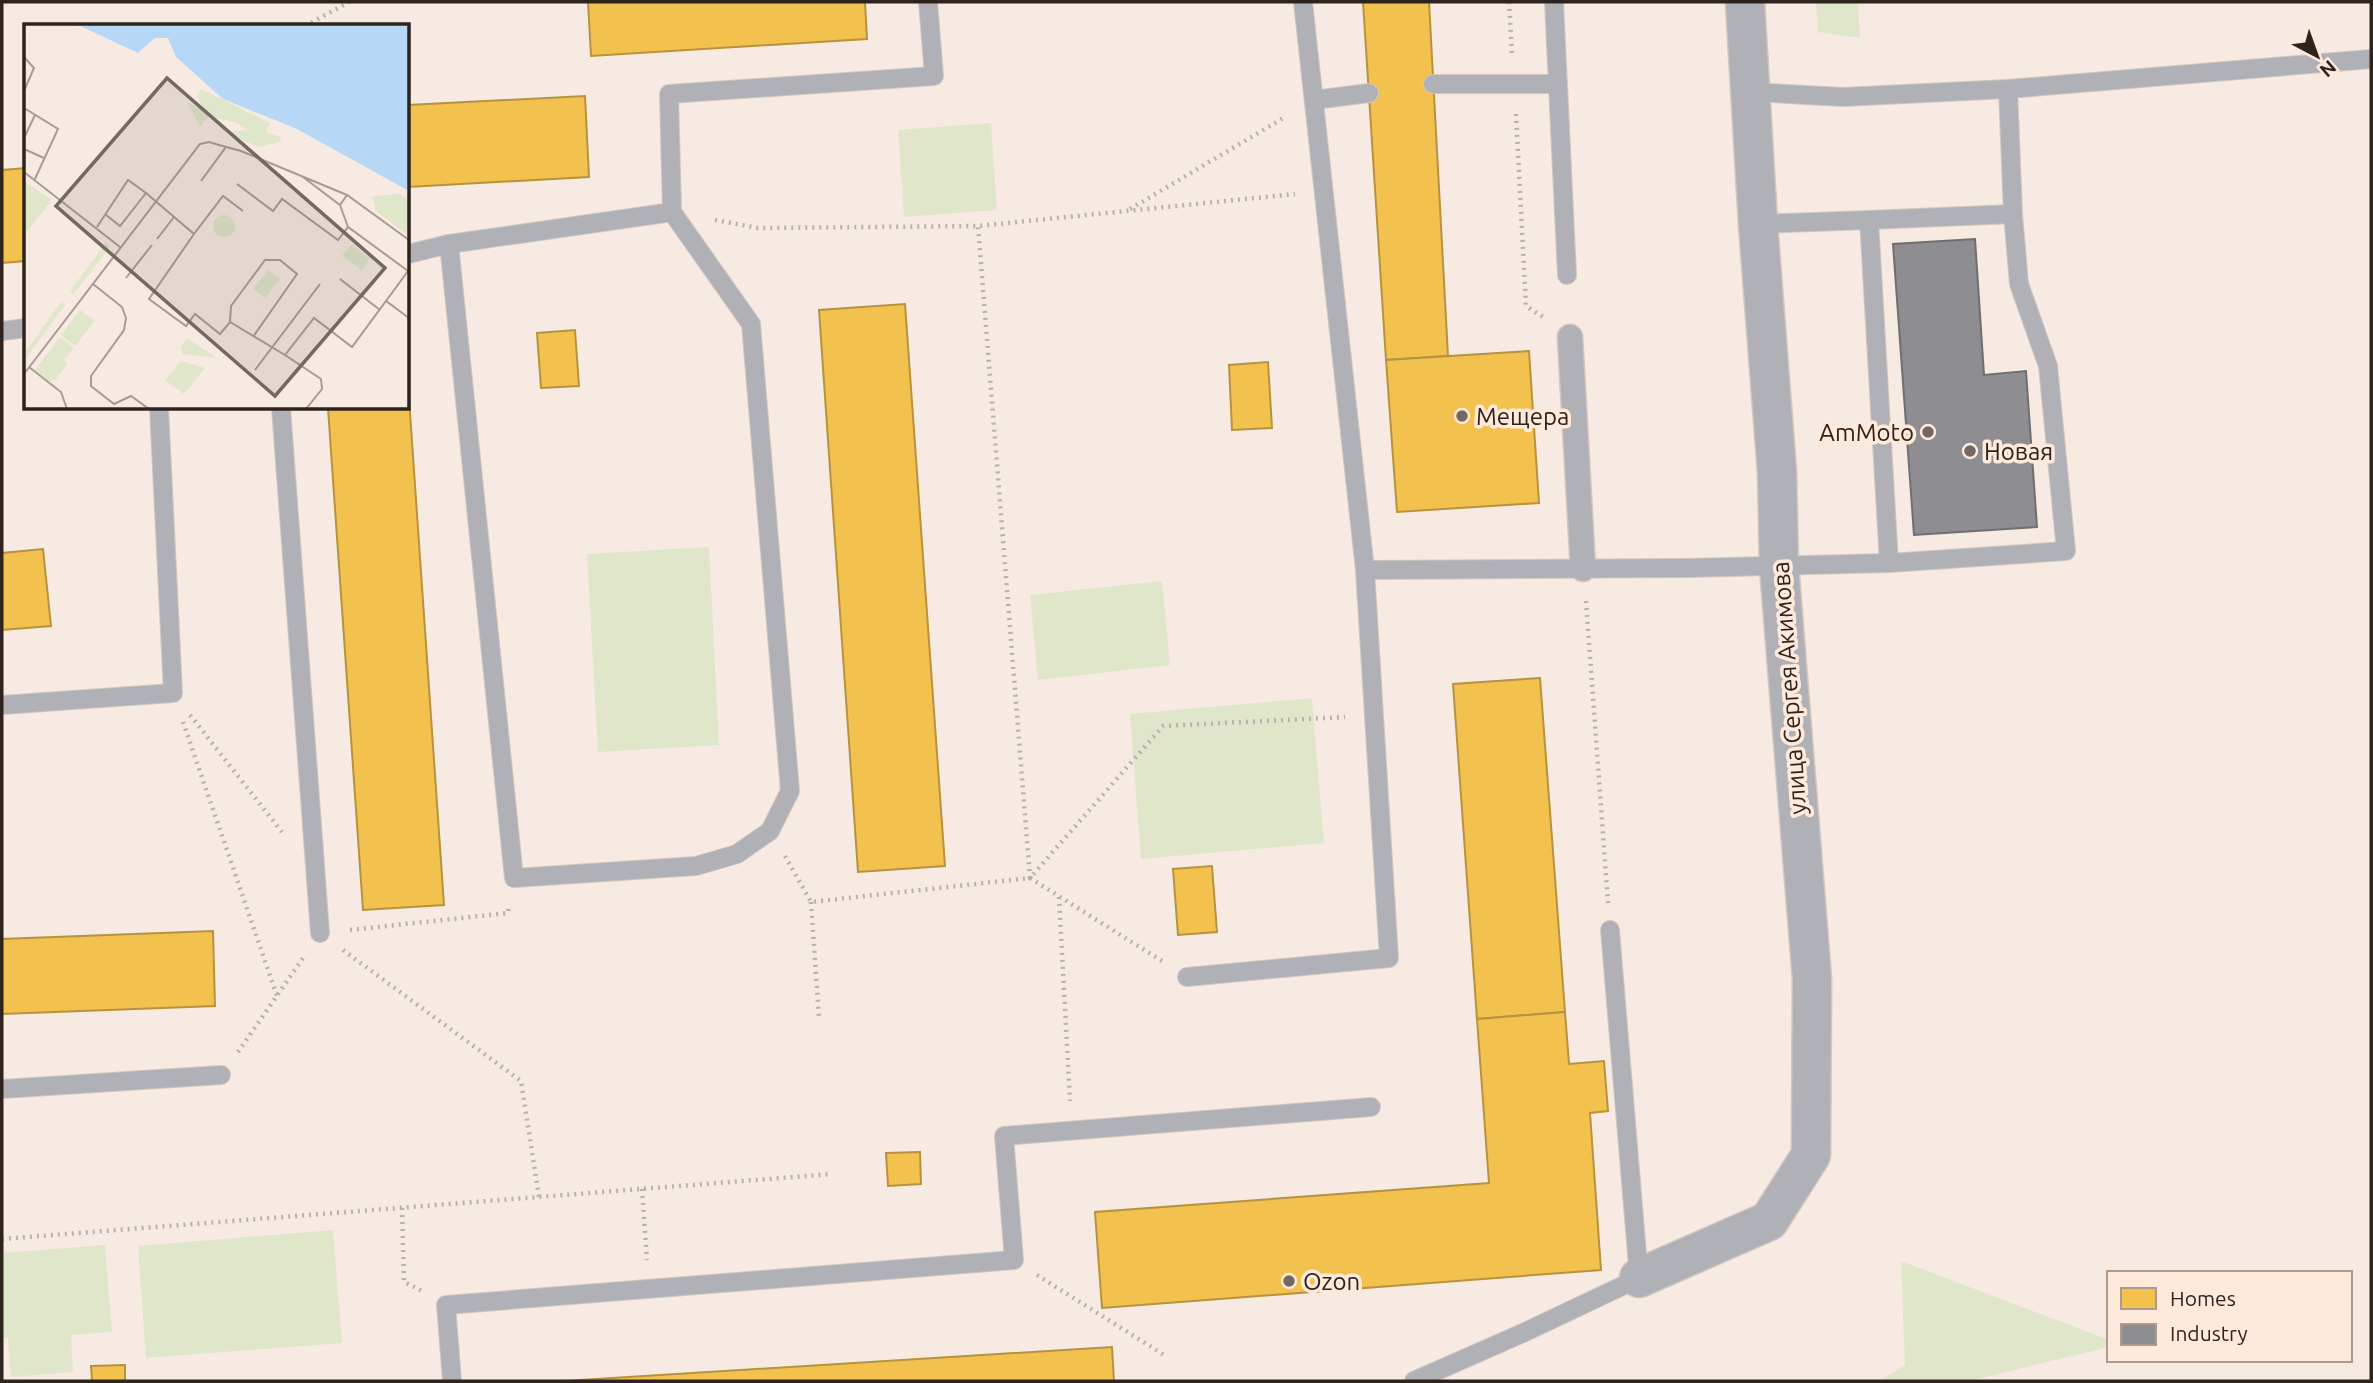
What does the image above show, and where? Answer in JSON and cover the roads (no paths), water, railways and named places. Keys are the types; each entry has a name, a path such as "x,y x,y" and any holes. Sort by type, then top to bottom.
{"street":[{"name":"улица Сергея Акимова","path":"1639,1278 1769,1221 1811,1155 1812,979 1779,566 1777,471 1758,224 1745,2"},
{"path":"1570,337 1583,569"}],"lane":[{"path":"449,244 514,878 696,866 737,854 770,831 790,791 751,324 672,212 669,94 934,76 929,2"},
{"path":"1187,976 1389,958 1365,570 1303,2"},
{"path":"1554,2 1567,275"},
{"path":"1752,92 1843,97 2008,89 2371,59"},
{"path":"1433,84 1558,84"},
{"path":"1365,570 1779,566 1889,563 2066,551 2048,366 2019,284 2008,89"},
{"path":"1314,100 1369,93"},
{"path":"410,254 449,244 672,212"},
{"path":"1758,224 2013,214"},
{"path":"1869,220 1889,563"},
{"path":"2,331 24,328"},
{"path":"2,705 173,693 159,410"},
{"path":"281,410 320,933"},
{"path":"1414,1381 1639,1278 1610,930"},
{"path":"2,1089 221,1075"},
{"path":"452,1381 446,1305 1014,1260 1004,1136 1371,1107"}],"place":[{"name":"Мещера","path":"1462,416"},
{"name":"AmMoto","path":"1928,432"},
{"name":"Новая","path":"1970,451"},
{"name":"Ozon","path":"1289,1281"}]}
